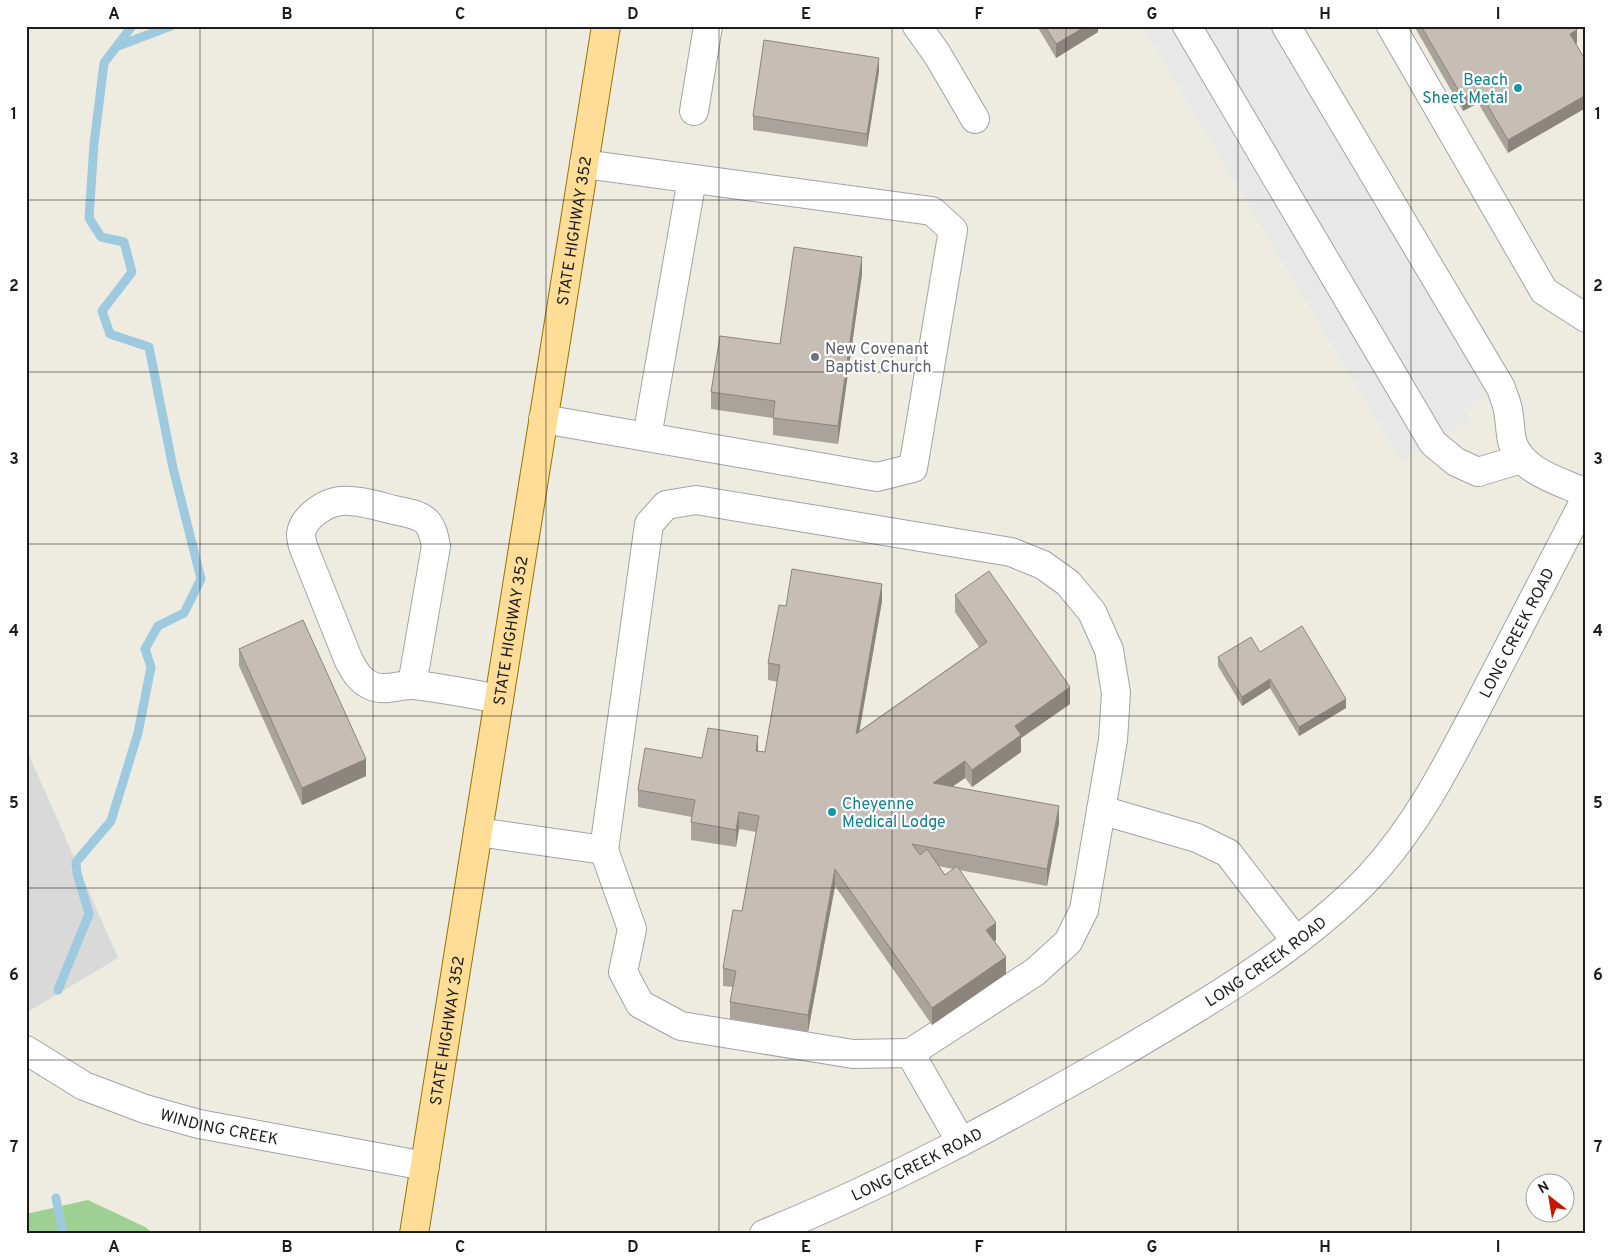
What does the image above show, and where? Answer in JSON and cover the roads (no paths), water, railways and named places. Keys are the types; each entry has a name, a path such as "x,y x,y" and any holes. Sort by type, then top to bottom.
{"main road":[{"name":"STATE HIGHWAY 352","path":"414,1234 606,26"}],"street":[{"path":"694,111 708,26"},
{"path":"917,26 937,54 975,118"},
{"path":"1187,26 1434,443 1456,462 1478,472 1521,459"},
{"path":"1286,26 1501,388 1508,411 1513,444 1521,459 1535,470 1586,493"},
{"path":"1391,26 1544,292 1586,318"},
{"path":"543,419 877,477 912,468 953,230 932,211 584,164"},
{"path":"647,437 692,179"},
{"name":"LONG CREEK ROAD","path":"764,1234 810,1215 961,1142 1046,1097 1155,1034 1248,976 1329,916 1371,876 1403,834 1445,771 1586,498"},
{"path":"696,500 1011,552 1043,565 1068,583 1092,612 1109,650 1116,693 1114,740 1084,910 1068,942 1035,972 910,1053 853,1054 681,1026 640,1004 623,972 632,929 604,850 649,524 666,504 696,500"},
{"path":"412,685 436,546 432,529 425,520 415,515 370,504 341,501 327,505 313,514 305,524 301,534 303,546 348,662 360,678 374,687 387,689 412,685 499,698"},
{"path":"1101,810 1197,838 1228,853 1296,941"},
{"path":"478,832 604,850"},
{"name":"WINDING CREEK","path":"26,1050 84,1086 145,1109 199,1124 424,1166"},
{"path":"910,1053 961,1142"}],"waterway":[{"path":"58,990 89,914 77,873 76,862 111,821 138,733 151,667 145,649 158,626 184,613 201,579 173,468 149,347 110,334 102,311 132,272 124,242 101,237 89,218 94,144 104,63 132,26"},
{"path":"118,46 171,26"},
{"path":"56,1198 63,1234"}],"place":[{"name":"Beach Sheet Metal","path":"1518,88"},
{"name":"New Covenant Baptist Church","path":"815,357"},
{"name":"Cheyenne Medical Lodge","path":"832,812"}]}
